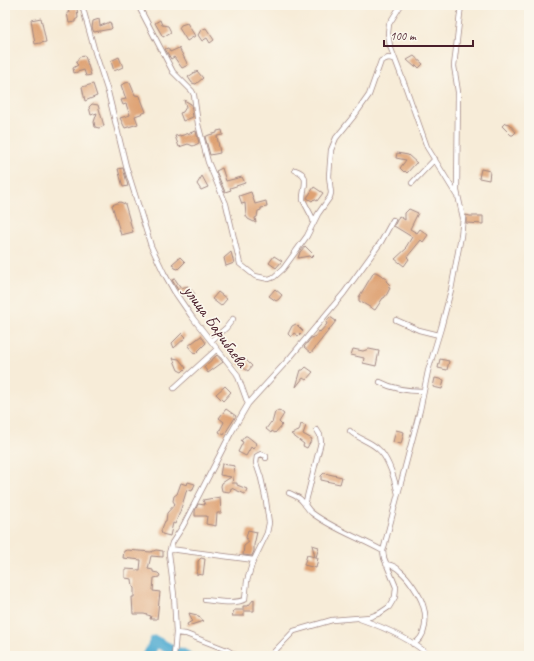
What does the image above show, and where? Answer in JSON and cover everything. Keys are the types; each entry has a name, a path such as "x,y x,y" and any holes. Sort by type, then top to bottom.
{"street":[{"name":"улица Барибаева","path":"82,5 108,92 126,166 152,246 174,291 237,374 248,404"},
{"path":"138,5 173,72 192,90 194,95 198,124 208,162 226,204 240,264 255,276 269,279 274,277 283,269 307,236 331,193 329,176 330,155 336,138 369,95 381,61 388,58 395,59"},
{"path":"270,656 294,631 332,620 370,617 389,607 396,594 396,587 386,564 383,551 420,410 428,371 451,290 463,218 462,209 458,198 422,136 404,81 390,46 388,28 391,20 401,5"},
{"path":"458,198 458,92 454,66 460,5"},
{"path":"412,183 435,159"},
{"path":"295,170 300,172 305,180 306,188 303,200 314,223"},
{"path":"174,656 176,633 173,587 169,560 170,549 231,433 248,404 288,360 344,293 380,242 393,220"},
{"path":"211,341 226,328 233,319"},
{"path":"396,320 419,330 439,335"},
{"path":"174,388 217,349"},
{"path":"380,382 388,386 423,391"},
{"path":"305,505 321,442 318,430"},
{"path":"350,430 356,437 379,449 395,480 398,494"},
{"path":"205,600 235,602 244,600 246,597 245,586 254,560 267,533 269,523 263,484 256,463 258,455 264,454 266,458"},
{"path":"289,493 300,499 311,513 383,551"},
{"path":"170,549 254,560"},
{"path":"386,564 399,569 405,575 423,604 425,621 424,631 418,642 413,644"},
{"path":"358,618 413,644 430,656"},
{"path":"176,633 186,634 227,650 237,656"}],"building":[{"path":"77,8 78,18 75,22 69,23 67,13 69,13 68,9"},
{"path":"41,18 46,42 35,44 31,20"},
{"path":"99,19 100,26 110,22 112,28 94,32 92,28 93,21"},
{"path":"160,20 162,25 168,26 171,32 163,37 155,23"},
{"path":"187,23 195,36 187,41 179,28 181,25"},
{"path":"206,28 214,40 210,43 207,38 202,41 198,35 201,30"},
{"path":"168,48 170,52 179,48 188,65 182,68 174,57 171,59 165,49"},
{"path":"85,56 91,75 86,76 84,70 74,73 73,68 78,65 76,63 79,57"},
{"path":"414,56 423,64 419,68 416,65 415,67 407,60"},
{"path":"119,57 123,67 114,71 111,61"},
{"path":"197,71 203,78 196,84 192,83 188,77"},
{"path":"128,82 130,83 135,95 140,96 146,112 135,116 138,124 125,128 120,118 130,115 126,104 123,105 121,100 126,99 121,85"},
{"path":"93,84 97,96 85,101 82,87"},
{"path":"184,100 191,104 193,117 183,121 180,113 183,112 186,107"},
{"path":"92,104 98,105 104,126 99,128 95,127 94,122 97,113 91,115 89,107"},
{"path":"505,123 509,124 516,132 513,135 511,135 502,126"},
{"path":"222,130 223,135 217,136 220,153 210,155 205,137"},
{"path":"196,131 199,143 193,146 188,144 179,147 175,136"},
{"path":"397,153 408,155 417,163 407,173 400,168 406,160 396,158"},
{"path":"123,168 128,186 123,187 118,169"},
{"path":"222,168 226,181 242,177 245,183 230,188 231,190 225,192 216,171"},
{"path":"481,169 490,171 489,180 479,178"},
{"path":"202,176 208,187 201,190 197,184"},
{"path":"314,187 323,193 317,201 314,199 312,201 307,198"},
{"path":"251,192 255,204 266,201 267,207 261,208 261,210 258,211 257,217 255,218 256,223 248,219 246,216 245,203 242,204 239,196"},
{"path":"120,202 125,204 133,232 121,235 112,205"},
{"path":"409,209 418,213 410,229 417,233 420,229 428,235 423,242 421,240 407,257 409,259 404,266 395,259 407,248 406,247 412,237 394,226 399,216 405,220 405,213"},
{"path":"466,215 483,216 483,224 466,223"},
{"path":"305,246 314,255 311,258 309,256 298,258 300,252"},
{"path":"231,252 234,263 226,266 224,258"},
{"path":"274,256 282,261 276,268 269,263"},
{"path":"180,257 185,262 178,269 172,264"},
{"path":"374,272 387,279 386,281 390,285 388,287 390,288 387,294 375,310 359,301 359,297"},
{"path":"175,279 181,288 188,286 195,294 189,299 184,293 181,295 172,280"},
{"path":"275,289 282,295 276,301 269,296"},
{"path":"218,292 227,299 221,306 212,299"},
{"path":"330,317 336,321 311,353 304,347 311,338 315,337 327,324 326,322"},
{"path":"296,324 303,331 298,336 294,333 291,337 288,334 292,326"},
{"path":"182,333 186,337 174,348 172,343"},
{"path":"201,336 206,343 195,354 188,346"},
{"path":"353,349 363,351 369,349 379,351 376,366 363,363 364,358 351,355"},
{"path":"217,355 223,362 208,373 204,367"},
{"path":"173,358 179,359 186,368 182,372 178,370"},
{"path":"244,358 252,366 248,371 238,364 240,359"},
{"path":"440,359 449,361 447,370 438,368"},
{"path":"306,367 313,372 306,380 303,378 296,387 301,370"},
{"path":"435,378 444,380 442,389 433,387"},
{"path":"225,386 231,392 223,401 216,394"},
{"path":"226,409 236,416 224,435 219,432 224,422 219,418"},
{"path":"279,410 284,414 279,422 282,425 275,433 272,431 271,433 266,429 271,422 272,423 275,412"},
{"path":"301,424 306,426 303,434 312,439 307,448 291,434 299,431"},
{"path":"396,430 404,432 401,444 393,442"},
{"path":"245,436 257,444 253,449 251,447 246,456 238,452 243,442 241,441"},
{"path":"222,464 235,466 232,483 237,483 237,485 247,489 245,494 231,488 230,492 222,491 222,483 231,477 220,475"},
{"path":"324,473 342,477 340,484 321,480 321,476"},
{"path":"188,482 195,484 192,491 187,489 180,512 175,524 173,523 170,536 162,534 161,531 166,521 167,513 175,504 173,501 174,496 177,494 181,483 187,485"},
{"path":"220,497 221,513 217,513 216,526 206,524 207,516 195,516 195,511 198,504 205,505 203,500"},
{"path":"248,530 257,532 252,556 243,555 244,546 249,542 246,538"},
{"path":"312,545 319,547 316,557 318,558 316,568 304,565 307,555 315,557"},
{"path":"156,550 163,551 163,557 151,556 148,569 153,570 153,572 160,575 159,577 154,578 153,591 160,592 157,619 150,619 151,616 144,614 133,614 132,597 134,597 134,588 132,579 125,578 125,569 140,570 141,560 123,558 124,551 151,552"},
{"path":"201,558 205,559 203,575 196,574 198,569 198,561"},
{"path":"254,599 254,611 244,611 244,616 232,616 234,610 243,610 243,606 248,606"},
{"path":"189,613 197,615 203,621 188,626 187,624 192,621"}],"waterway":[{"path":"148,656 155,641 170,649"},
{"path":"180,653 186,656"}]}
